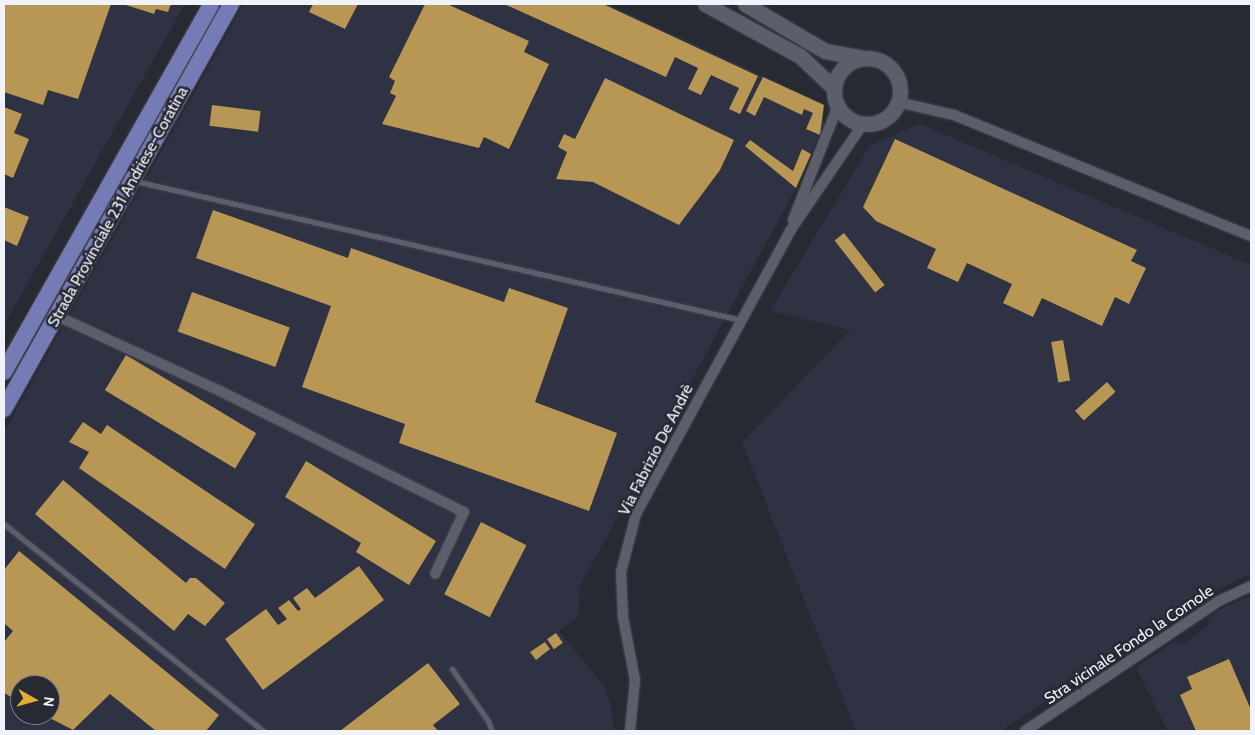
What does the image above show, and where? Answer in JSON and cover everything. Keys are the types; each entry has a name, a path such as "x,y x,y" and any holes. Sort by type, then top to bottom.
{"main road":[{"path":"193,36 206,4"},
{"name":"Strada Provinciale 231 Andriese-Coratina","path":"4,372 211,4"},
{"name":"Strada Provinciale 231 Andriese-Coratina","path":"4,409 232,4"},
{"path":"705,4 800,56 834,88 838,106 848,118 863,124 884,119 898,102 900,91 893,70 884,62 826,51 745,4"},
{"path":"834,88 843,68 862,58"}],"street":[{"path":"898,102 954,115 1251,236"},
{"path":"790,231 838,106"},
{"path":"790,231 863,124"},
{"name":"Via Fabrizio De Andrè","path":"630,731 635,680 623,618 621,572 636,514 790,231"},
{"path":"57,316 220,391 464,512 435,574"},
{"name":"Stra vicinale Fondo la Cornole","path":"1025,731 1221,600 1251,586"}],"lane":[{"path":"133,181 741,320"},
{"path":"4,524 263,731"},
{"path":"452,669 488,721 492,731"}],"shaded area":[{"path":"4,4 185,4 4,325"},
{"path":"244,4 608,4 822,103 824,125 797,186 580,586 578,617 559,631 605,687 612,710 614,731 4,731 4,432"},
{"path":"920,124 1251,265 1251,574 1227,585 1000,731 856,731 742,442 850,330 770,311 870,145"},
{"path":"1251,596 1251,731 1168,731 1136,668 1173,642 1183,644 1209,625 1208,618 1224,607"}],"building":[{"path":"4,4 111,4 78,99 48,90 43,105 4,92"},
{"path":"123,4 171,4 168,12 156,9 154,14"},
{"path":"313,4 358,4 345,29 309,12"},
{"path":"425,4 447,4 529,41 524,52 549,64 509,149 484,137 479,148 382,124 396,96 390,93 395,81 389,77"},
{"path":"504,4 603,4 758,76 740,114 729,109 739,88 711,75 701,95 688,89 698,68 675,57 666,77"},
{"path":"763,77 824,105 820,135 806,129 813,113 804,109 802,115 764,97 755,116 746,111"},
{"path":"605,78 734,140 720,170 679,225 593,182 556,179 567,152 558,147 564,134 575,139"},
{"path":"212,105 261,111 258,132 209,126"},
{"path":"4,107 22,114 14,133 29,139 13,178 4,174"},
{"path":"895,139 1137,250 1131,261 1146,268 1129,304 1115,297 1102,326 1042,298 1033,317 1003,303 1012,284 967,263 958,282 927,268 936,249 876,221 863,207"},
{"path":"750,140 793,171 802,149 811,154 796,188 745,146"},
{"path":"4,207 29,217 17,246 4,240"},
{"path":"213,210 348,258 351,248 504,302 509,288 568,308 535,402 617,433 589,511 399,443 405,424 302,387 331,306 196,258"},
{"path":"844,233 885,285 875,292 835,240"},
{"path":"192,292 290,328 275,367 178,331"},
{"path":"1063,340 1070,380 1058,382 1051,342"},
{"path":"126,355 256,433 235,468 105,390"},
{"path":"1107,382 1116,392 1084,420 1075,411"},
{"path":"83,422 101,434 107,425 255,524 225,569 79,468 89,452 69,442"},
{"path":"306,461 436,541 409,585 356,552 361,543 285,497"},
{"path":"63,480 186,583 190,578 196,578 225,603 205,626 188,614 174,631 35,514"},
{"path":"481,522 526,545 490,617 444,594"},
{"path":"19,551 219,715 206,731 156,731 110,694 73,730 60,723 60,675 10,675 10,696 4,693 4,642 13,631 4,623 4,570"},
{"path":"359,566 384,600 263,690 225,639 266,609 278,625 287,619 278,608 289,600 298,611 301,609 293,598 307,588 315,598"},
{"path":"556,633 563,643 554,649 547,639"},
{"path":"545,642 550,649 536,660 530,652"},
{"path":"1229,659 1251,710 1251,731 1196,731 1180,695 1192,689 1187,677"},
{"path":"428,663 460,704 433,725 438,731 340,731"}]}
